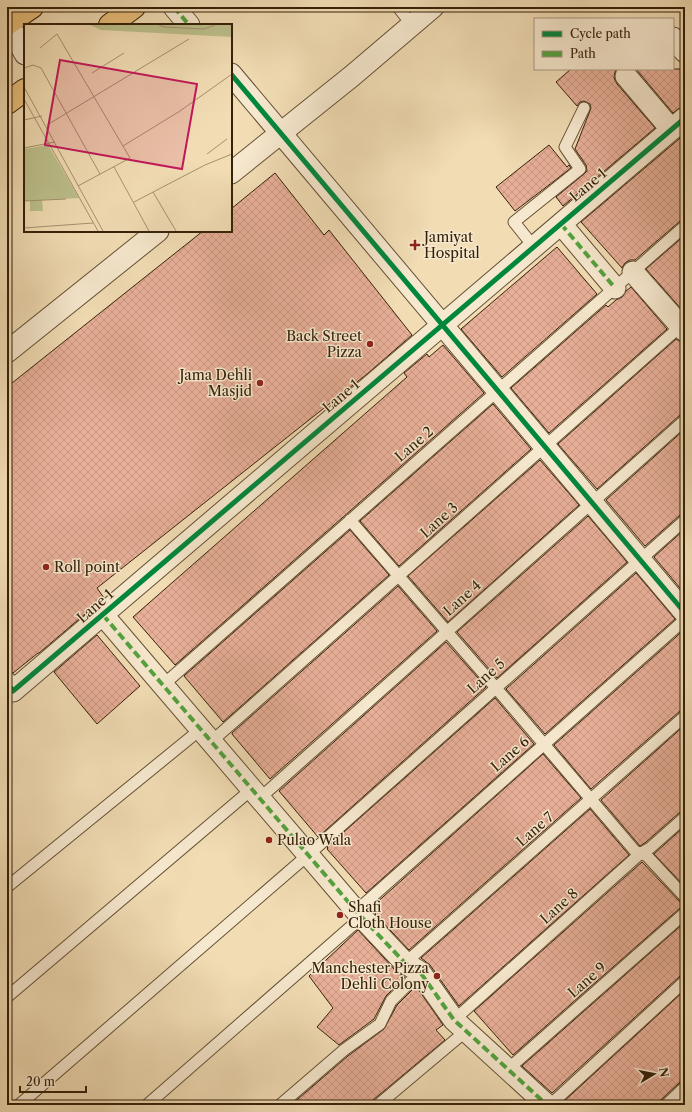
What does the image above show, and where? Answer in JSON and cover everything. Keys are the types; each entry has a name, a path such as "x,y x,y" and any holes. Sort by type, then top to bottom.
{"main road":[{"path":"7,23 32,7"},
{"path":"111,24 134,7"},
{"path":"7,103 24,91"}],"street":[{"path":"174,7 188,24"},
{"path":"232,172 352,76 433,7"},
{"path":"7,23 24,52"},
{"path":"674,39 685,52"},
{"path":"232,75 685,613"},
{"path":"626,76 678,124"},
{"name":"Lane 1","path":"9,691 103,614 678,124"},
{"path":"561,224 615,288"},
{"path":"7,352 157,232"},
{"path":"633,272 683,326"},
{"path":"103,614 359,914 413,967 460,1025 547,1105"}],"lane":[{"path":"398,7 412,25"},
{"path":"534,247 514,222 580,169 565,147 584,108"},
{"name":"Lane 2","path":"163,686 685,226"},
{"name":"Lane 3","path":"7,887 207,735 398,576 544,446 683,326"},
{"name":"Lane 4","path":"7,997 256,793 447,631 685,420"},
{"path":"350,520 545,744 635,851 647,856 685,897"},
{"name":"Lane 5","path":"19,1105 308,855 685,520"},
{"name":"Lane 6","path":"147,1105 545,744 681,623 685,622"},
{"name":"Lane 7","path":"280,1105 344,1050 380,1024 391,1001 413,967 591,800 685,716"},
{"name":"Lane 8","path":"378,1105 641,853 650,848 685,817"},
{"name":"Lane 9","path":"508,1069 685,913"},
{"path":"550,1105 685,981"},
{"path":"666,1105 685,1087"}],"building":[{"path":"685,69 685,106 673,113 637,70"},
{"path":"570,70 616,70 614,78 617,84 655,128 563,206 556,197 587,171 586,165 575,149 591,108 590,104 584,101 580,102 577,106 556,82"},
{"path":"685,134 685,219 680,221 635,260 630,260 625,263 622,268 581,222"},
{"path":"549,145 567,167 569,165 571,168 515,211 496,187"},
{"path":"275,173 324,235 329,230 412,335 367,374 97,588 104,598 39,653 13,673 7,671 7,387 202,232 232,232 232,208"},
{"path":"685,235 685,309 683,311 646,269"},
{"path":"557,247 597,294 502,377 461,329"},
{"path":"631,287 667,329 549,433 511,388 606,305 608,307 622,297"},
{"path":"676,339 685,344 685,413 680,415 597,489 558,444"},
{"path":"443,345 484,393 175,665 133,617 407,377 404,373 427,354 429,357"},
{"path":"493,404 531,449 399,566 360,521"},
{"path":"685,429 685,513 680,515 645,546 606,500"},
{"path":"540,460 579,505 448,622 408,576"},
{"path":"588,516 627,562 497,678 457,632"},
{"path":"685,529 685,594 654,557"},
{"path":"350,530 389,575 223,722 184,676"},
{"path":"636,573 675,619 545,734 506,689"},
{"path":"398,586 437,631 270,779 232,733"},
{"path":"685,629 685,709 680,711 591,789 554,745"},
{"path":"97,635 140,686 97,724 54,672"},
{"path":"446,642 486,687 318,837 279,791"},
{"path":"495,698 534,744 366,893 327,849 327,847"},
{"path":"685,725 685,810 680,812 640,846 601,800"},
{"path":"543,754 581,798 409,950 375,914 379,910 374,905"},
{"path":"590,809 629,855 459,1006 430,965 421,958"},
{"path":"685,826 685,887 654,854"},
{"path":"642,862 680,902 685,904 685,906 680,908 513,1055 474,1011"},
{"path":"685,922 685,974 680,976 552,1093 522,1066"},
{"path":"358,930 396,971 405,977 386,996 374,1019 339,1045 317,1027 333,1008 309,976"},
{"path":"416,986 443,1025 436,1030 445,1040 373,1100 371,1105 291,1105 348,1056 384,1029 397,1005"},
{"path":"685,990 685,1080 680,1082 661,1100 659,1105 560,1105"},
{"path":"685,1097 685,1105 676,1105"}],"marked path":[{"path":"174,7 188,24"},
{"path":"561,224 615,288"},
{"path":"103,615 356,911 405,963 420,972 454,1020 547,1105"}],"cycle path":[{"path":"232,75 685,613"},
{"path":"7,683 13,691 685,118"}],"place":[{"name":"Jamiyat Hospital","path":"415,245"},
{"name":"Back Street Pizza","path":"370,344"},
{"name":"Jama Dehli Masjid","path":"260,383"},
{"name":"Roll point","path":"46,567"},
{"name":"Pulao Wala","path":"269,840"},
{"name":"Shafi Cloth House","path":"340,915"},
{"name":"Manchester Pizza Dehli Colony","path":"437,976"}]}
